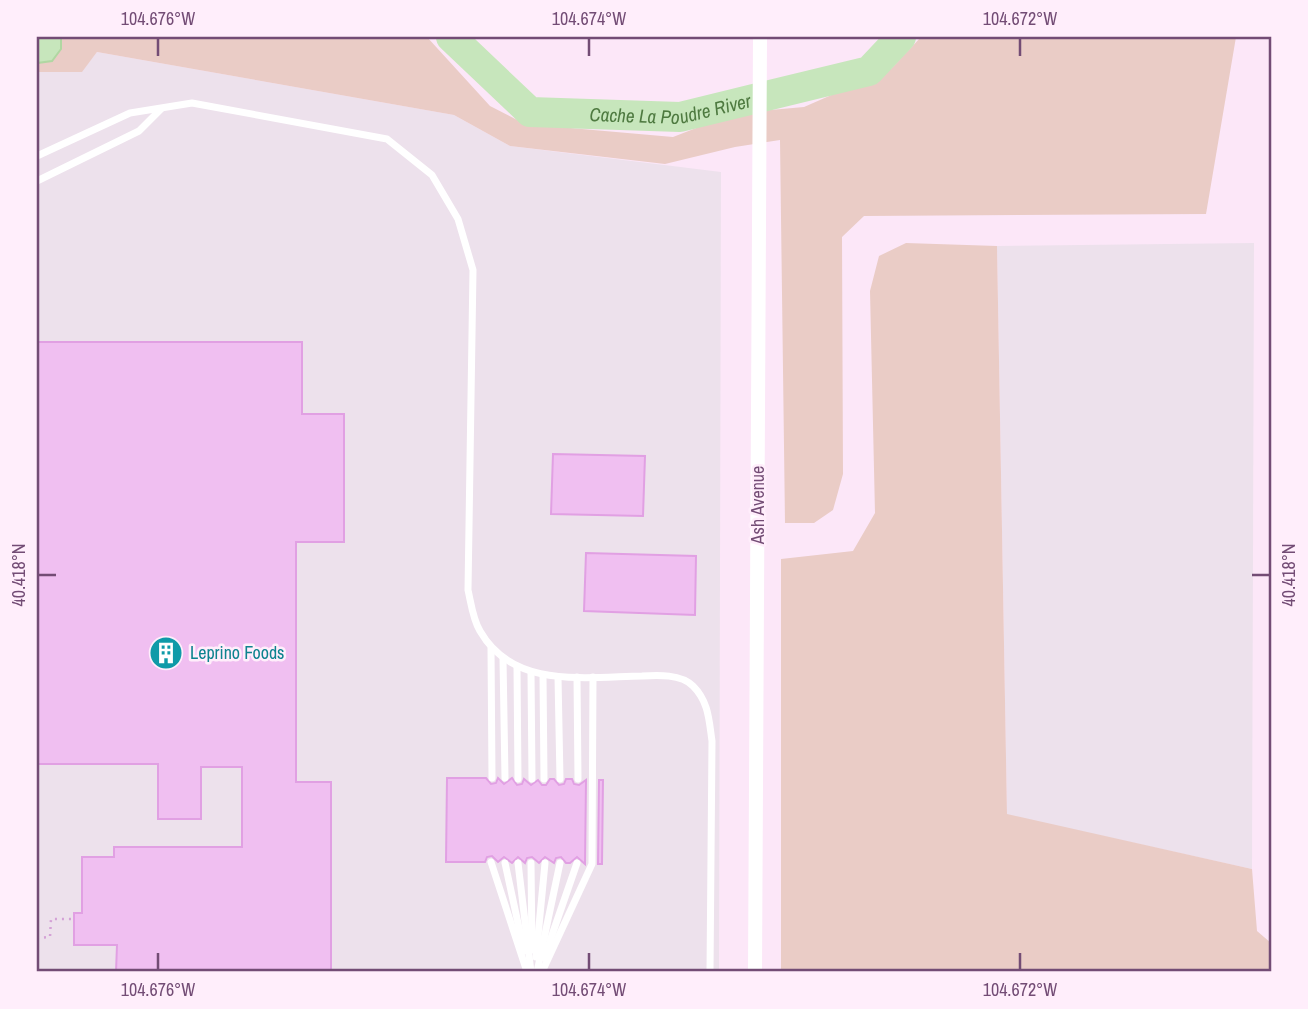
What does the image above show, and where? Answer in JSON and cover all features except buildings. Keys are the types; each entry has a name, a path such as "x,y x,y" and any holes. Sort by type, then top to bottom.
{"street":[{"name":"Ash Avenue","path":"755,972 760,37"}],"lane":[{"path":"37,156 130,113 192,103 387,139 432,176 458,219 473,270 468,590 478,629 491,648 503,659 531,672 558,677 666,675 692,685 708,707 712,741 710,972"},
{"path":"37,181 139,131 162,108"},
{"path":"491,648 492,778"},
{"path":"503,659 505,778"},
{"path":"517,667 518,779"},
{"path":"531,672 532,779"},
{"path":"542,675 544,779"},
{"path":"558,677 559,779"},
{"path":"578,677 578,779"},
{"path":"534,972 592,864 593,677"},
{"path":"491,862 534,972"},
{"path":"505,863 534,972"},
{"path":"518,863 534,972"},
{"path":"531,863 534,972"},
{"path":"534,972 545,863"},
{"path":"534,972 559,863"},
{"path":"534,972 578,863"}],"path":[{"path":"37,937 50,937 51,919 74,919"}],"shaded area":[{"path":"37,37 61,37 61,49 52,61 37,63"},
{"path":"61,37 427,37 490,106 525,124 673,137 735,113 804,107 891,69 921,37 1236,37 1206,214 864,216 842,237 843,474 833,510 814,523 785,523 780,140 735,147 665,164 510,146 454,115 97,52 82,72 37,72 37,63 52,61 61,49"},
{"path":"97,52 454,115 510,146 721,172 719,972 37,972 37,72 81,72"},
{"path":"906,243 997,246 1007,814 1252,869 1257,931 1271,943 1271,972 781,972 781,559 853,551 875,513 870,291 879,256"},
{"path":"1254,243 1252,869 1007,815 997,246"}],"waterway":[{"name":"Cache La Poudre River","path":"451,37 530,112 680,117 869,71 901,37"}],"place":[{"name":"Leprino Foods","path":"166,653"}]}
